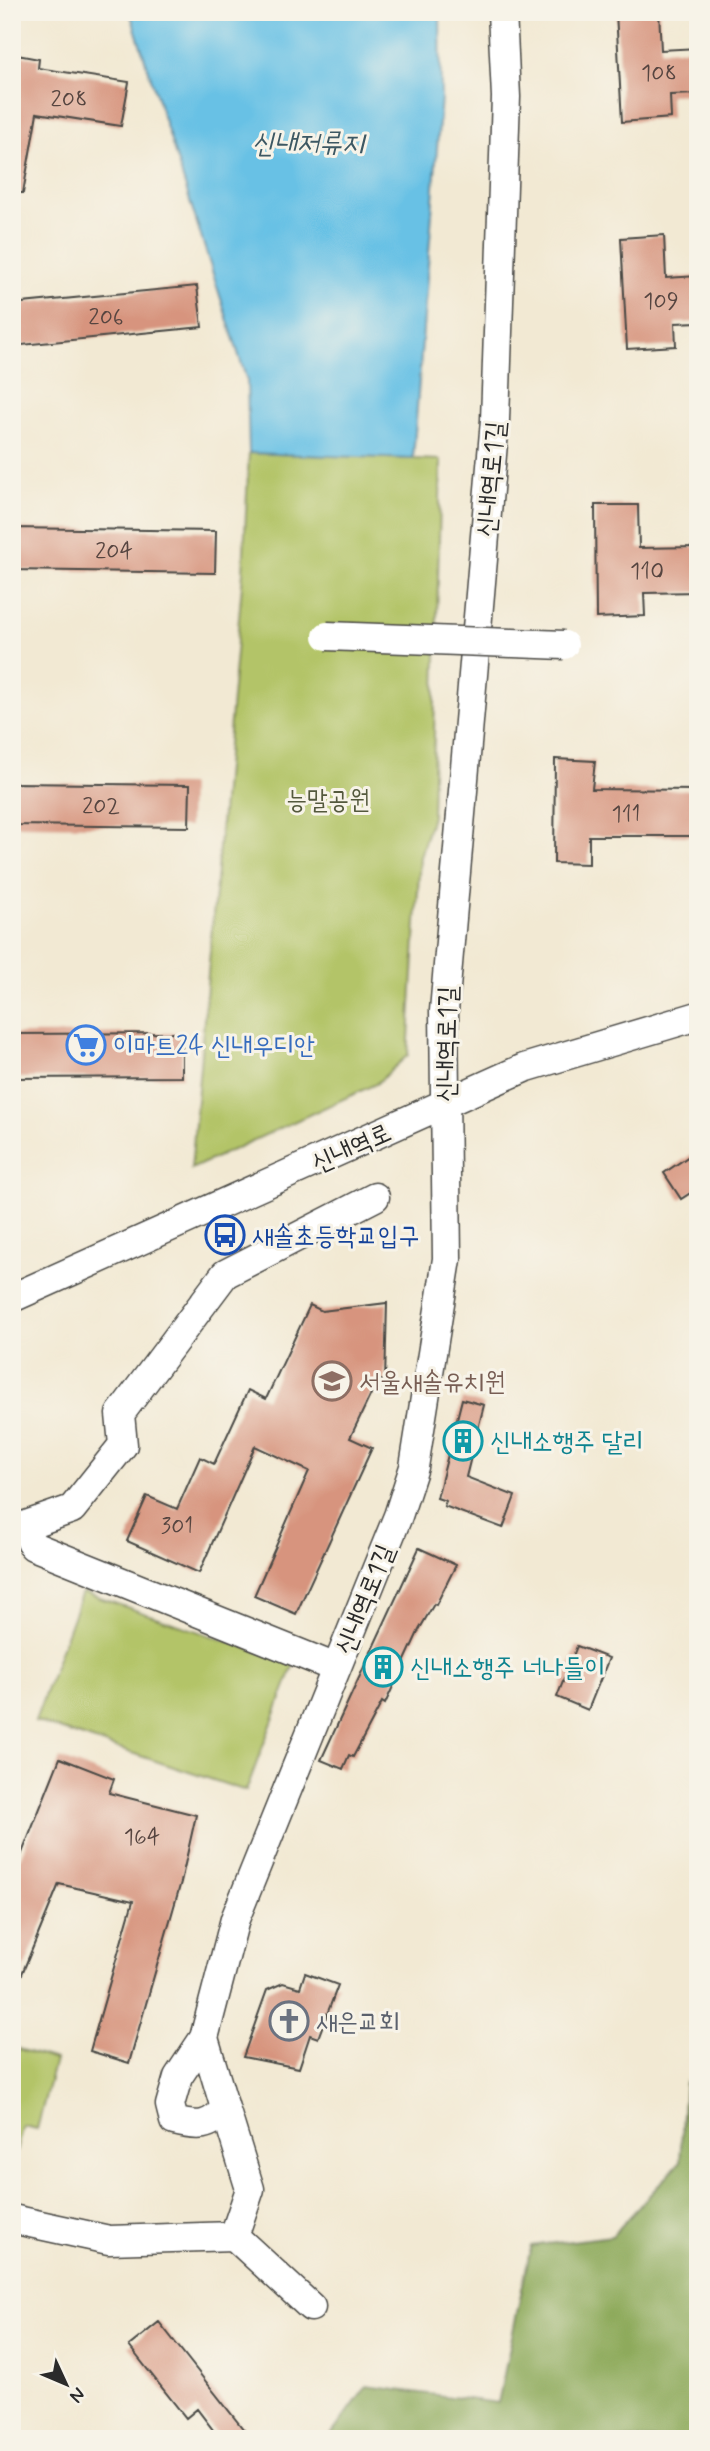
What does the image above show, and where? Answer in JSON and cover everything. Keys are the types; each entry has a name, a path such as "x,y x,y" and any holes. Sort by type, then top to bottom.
{"street":[{"name":"신내역로1길","path":"225,2108 216,2121 197,2127 174,2121 170,2105 178,2077 204,2038 235,1919 398,1516 414,1467 447,1259 444,1012 495,420 506,97 502,12"},
{"path":"327,636 564,645"},
{"name":"신내역로","path":"12,1298 524,1069 698,1016"},
{"path":"336,1668 33,1546 18,1528 72,1509 124,1445 120,1414 225,1274 375,1197"},
{"path":"204,2038 250,2189 234,2236"},
{"path":"12,2219 109,2239 234,2236 311,2307"}],"green space":[{"name":"능말공원","path":"249,453 441,460 432,816 420,857 408,1055 376,1084 191,1169 243,572"},
{"path":"82,1592 294,1664 246,1791 35,1721"},
{"path":"12,2047 55,2060 37,2129 23,2126 12,2166"},
{"path":"685,2082 698,2091 698,2439 328,2439 367,2386 498,2403 531,2246 612,2236 680,2162"}],"water":[{"name":"신내저류지","path":"130,12 440,12 441,97 413,459 249,453 247,381"}],"building":[{"path":"616,12 659,12 661,50 698,48 698,94 670,95 671,118 622,122"},
{"path":"12,54 39,59 38,68 129,82 121,126 37,113 23,193 12,193"},
{"path":"664,235 666,278 698,276 698,322 675,323 676,346 627,349 621,238"},
{"path":"197,286 202,327 12,346 12,304"},
{"path":"595,505 638,505 639,548 698,547 698,592 644,593 645,616 596,618"},
{"path":"12,528 216,531 215,573 12,570"},
{"path":"555,759 595,761 592,789 698,790 698,836 589,836 589,864 554,863"},
{"path":"12,783 190,785 189,827 12,825"},
{"path":"182,1033 182,1077 12,1078 12,1034"},
{"path":"698,1150 698,1188 681,1199 664,1173"},
{"path":"387,1303 385,1382 378,1379 350,1438 372,1448 296,1614 254,1596 309,1471 255,1446 199,1573 127,1541 147,1496 177,1509 200,1457 214,1464 248,1390 266,1399 310,1305 322,1311"},
{"name":"신내소행주 달리","path":"462,1399 484,1405 466,1477 515,1496 503,1528 444,1506 446,1501 437,1498"},
{"name":"신내소행주 너나들이","path":"419,1548 456,1565 436,1605 434,1604 419,1630 385,1704 382,1702 353,1757 349,1755 343,1769 321,1760"},
{"path":"577,1646 609,1658 588,1710 557,1697"},
{"path":"60,1758 114,1779 109,1793 196,1815 181,1882 129,2063 90,2051 133,1901 59,1884 12,1998 12,1856 20,1858"},
{"path":"305,1973 338,1985 318,2038 310,2035 299,2068 243,2057 267,1990 283,1983 300,1988"},
{"path":"159,2322 251,2439 220,2439 197,2409 186,2418 129,2346"}],"place":[{"name":"이마트24 신내우디안","path":"86,1045"},
{"name":"새솔초등학교입구","path":"225,1235"},
{"name":"서울새솔유치원","path":"332,1381"},
{"name":"신내소행주 달리","path":"463,1441"},
{"name":"신내소행주 너나들이","path":"383,1667"},
{"name":"새은교회","path":"289,2021"}]}
